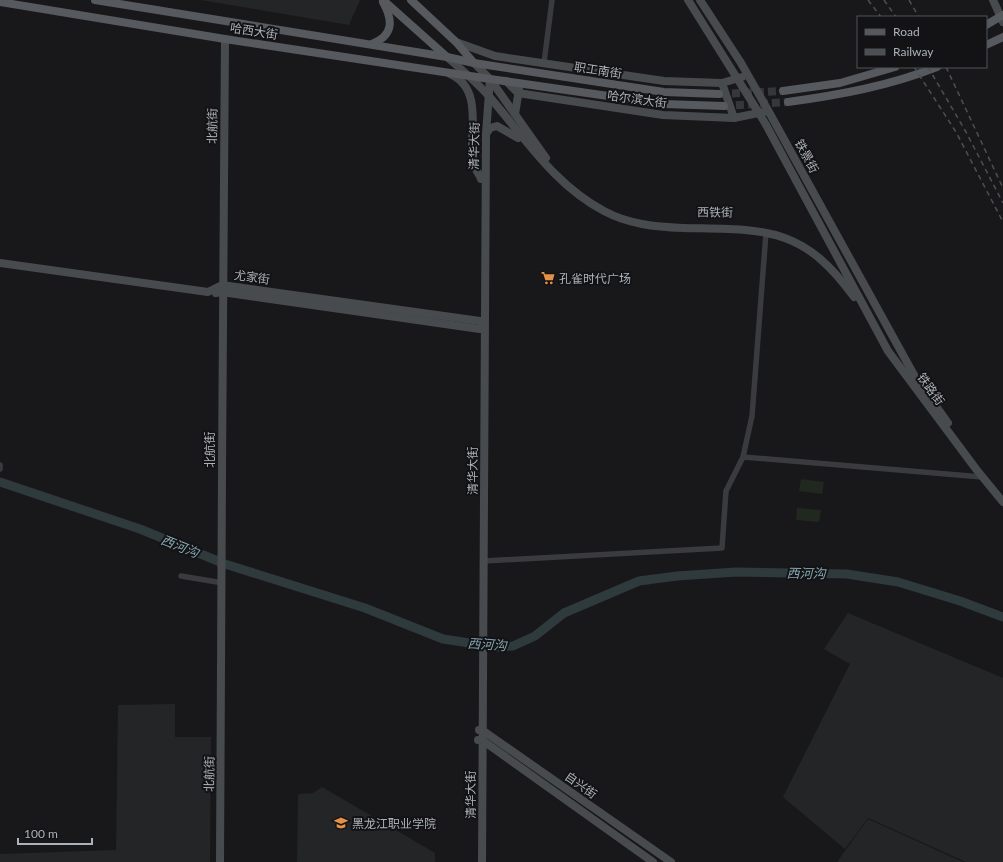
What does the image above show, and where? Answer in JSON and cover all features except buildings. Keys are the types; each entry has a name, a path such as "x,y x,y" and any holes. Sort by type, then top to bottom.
{"main road":[{"name":"哈西大街","path":"95,0 372,44 474,63"},
{"path":"372,44 382,40 386,35 391,22 390,16 382,0"},
{"path":"382,0 469,76 485,92 530,145"},
{"path":"412,0 456,42 490,79 515,114 530,145"},
{"name":"铁景街","path":"688,0 760,113 851,283"},
{"name":"铁景街","path":"700,0 749,76 886,326"},
{"path":"987,25 1002,18 993,0"},
{"name":"哈西大街","path":"0,2 225,39 506,81"},
{"path":"987,45 1003,37"},
{"name":"北航街","path":"220,862 223,637 221,592 221,508 225,39"},
{"path":"456,42 495,56 544,64"},
{"name":"职工南街","path":"474,63 664,92 720,94"},
{"name":"哈尔滨大街","path":"544,64 664,81 722,83 749,76"},
{"path":"783,91 840,83 892,68"},
{"path":"788,102 822,98 873,87 913,76 934,68"},
{"path":"448,73 461,80 470,94 472,161 481,179"},
{"name":"清华大街","path":"482,599 480,325 481,179 485,92 490,79"},
{"path":"506,81 518,93"},
{"name":"职工南街","path":"506,81 664,104 724,106"},
{"path":"515,114 520,83"},
{"path":"722,83 734,118"},
{"name":"清华大街","path":"482,862 480,664 484,561 485,92"},
{"name":"哈尔滨大街","path":"518,93 663,115 734,118 769,112"},
{"path":"486,134 490,128 497,126 530,145"},
{"name":"西铁街","path":"530,145 570,188 594,205 612,215 639,224 657,227 766,232 781,235 801,244 817,256 843,282 874,326"},
{"name":"西铁街","path":"530,145 548,160 570,182 610,209 636,218 654,221 751,225 783,232 804,241 819,250 851,283 886,326"},
{"name":"尤家街","path":"0,263 208,292 222,288 480,325"},
{"name":"尤家街","path":"0,268 209,296 222,288"},
{"name":"铁路街","path":"851,283 888,351 982,477 1003,502"},
{"name":"铁路街","path":"886,326 914,375 987,477 1003,495"},
{"name":"自兴街","path":"480,730 671,862"},
{"name":"清华大街","path":"477,862 480,740"},
{"name":"自兴街","path":"480,740 653,862"}],"street":[{"path":"544,64 552,0"},
{"path":"484,561 722,548 726,491 743,457 752,416 766,232"},
{"path":"743,457 982,477"},
{"path":"181,576 217,582"}],"shaded area":[{"path":"201,0 360,0 349,25"},
{"path":"801,479 824,482 822,494 799,491"},
{"path":"797,508 821,510 819,522 796,520"},
{"path":"848,613 1003,678 1003,862 966,862 868,818 845,849 783,797 850,664 824,649"},
{"path":"175,704 175,737 211,737 210,862 0,862 0,854 116,850 118,705"},
{"name":"黑龙江职业学院","path":"322,787 435,853 435,862 297,862 298,794 313,793"},
{"path":"868,819 963,862 837,862"}],"waterway":[{"name":"西河沟","path":"0,482 140,529 225,564 365,608 443,639 496,647 513,646 535,636 564,613 639,581 677,576 736,572 847,574 898,582 960,601 1003,617"}],"tunnel":[{"path":"720,94 783,91"},
{"path":"724,106 788,102"}],"railway":[{"path":"868,0 880,16"},
{"path":"884,0 895,16"},
{"path":"909,0 918,16"},
{"path":"915,68 956,132 1003,222"},
{"path":"929,68 966,132 1003,203"},
{"path":"946,68 1003,188"}],"place":[{"name":"孔雀时代广场","path":"548,278"},
{"name":"黑龙江职业学院","path":"341,823"}]}
